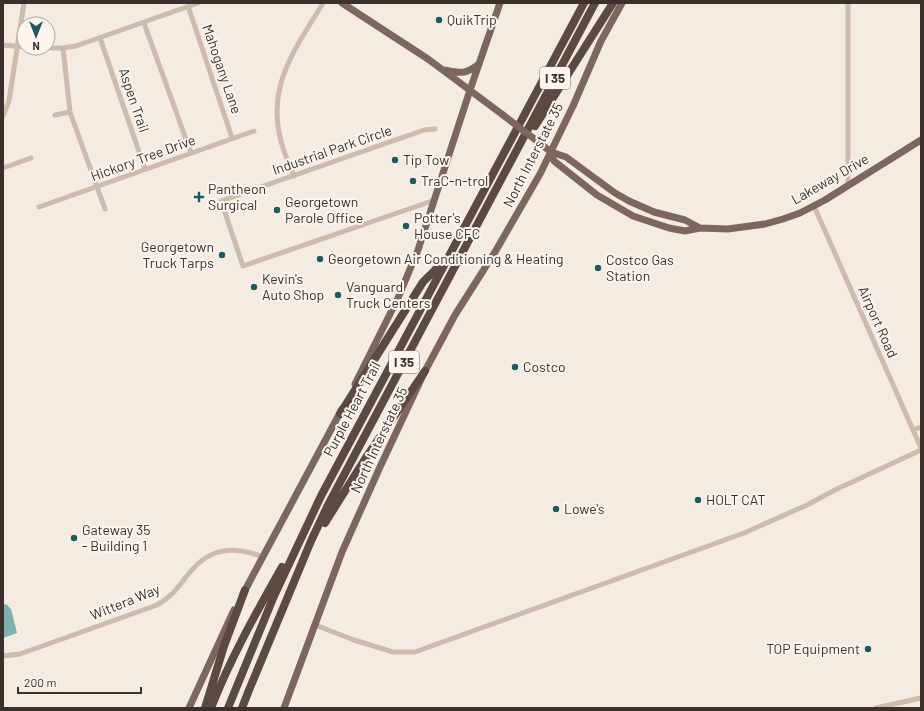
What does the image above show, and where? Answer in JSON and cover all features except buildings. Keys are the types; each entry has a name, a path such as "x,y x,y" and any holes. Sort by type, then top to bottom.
{"highway":[{"name":"Purple Heart Trail","path":"228,708 274,596 302,534 350,439 584,3"},
{"name":"Purple Heart Trail","path":"242,708 311,541 327,507 595,3"},
{"path":"515,154 536,125 613,3"},
{"path":"340,414 423,282 446,260"},
{"path":"298,573 326,520 346,488 425,371"},
{"path":"211,708 221,682 238,647 282,566 302,534"},
{"path":"205,708 224,646 245,590"}],"main road":[{"name":"Lakeway Drive","path":"342,3 388,32 443,70 551,152 566,157 615,193 654,212 685,220 700,228"},
{"path":"189,708 235,608 340,414 398,298 418,250 500,3"},
{"name":"North Interstate 35","path":"284,708 348,539 425,371 455,316 495,252 540,174 602,41 622,3"},
{"path":"443,70 466,73 470,72 479,64"},
{"name":"Lakeway Drive","path":"551,152 554,161 597,195 633,216 669,228 685,231 700,228 722,229 755,226 783,219 814,206 921,140"},
{"path":"540,174 548,168 560,166"}],"street":[{"path":"22,16 24,3"},
{"path":"56,48 76,46 198,3"},
{"path":"294,176 281,141 278,122 278,99 285,67 323,3"},
{"path":"848,3 848,185"},
{"name":"Mahogany Lane","path":"188,6 232,138"},
{"path":"144,23 190,153"},
{"name":"Aspen Trail","path":"100,38 145,169"},
{"path":"3,45 16,47"},
{"path":"63,48 70,112 104,208"},
{"path":"3,116 9,101 16,56"},
{"path":"55,115 70,112"},
{"name":"Industrial Park Circle","path":"435,129 424,130 221,201 243,266 435,200"},
{"name":"Hickory Tree Drive","path":"39,207 254,131"},
{"path":"3,168 31,158"},
{"name":"Airport Road","path":"814,206 921,449"},
{"path":"913,430 921,427"},
{"path":"315,625 354,640 393,652 415,652 744,533 807,505 921,449"},
{"name":"Wittera Way","path":"3,656 20,654 157,605 173,594 196,564 207,556 217,552 229,550 241,551 263,557"},
{"path":"876,708 921,698"}],"water":[{"path":"6,604 11,609 17,633 3,638 3,605"}],"place":[{"name":"QuikTrip","path":"439,20"},
{"name":"Tip Tow","path":"395,160"},
{"name":"TraC-n-trol","path":"413,181"},
{"name":"Pantheon Surgical","path":"199,197"},
{"name":"Georgetown Parole Office","path":"277,210"},
{"name":"Potter's House CFC","path":"406,226"},
{"name":"Georgetown Truck Tarps","path":"222,255"},
{"name":"Georgetown Air Conditioning & Heating","path":"320,259"},
{"name":"Costco Gas Station","path":"598,268"},
{"name":"Kevin's Auto Shop","path":"254,287"},
{"name":"Vanguard Truck Centers","path":"338,295"},
{"name":"Costco","path":"515,367"},
{"name":"HOLT CAT","path":"698,500"},
{"name":"Lowe's","path":"556,509"},
{"name":"Gateway 35 - Building 1","path":"74,538"},
{"name":"TOP Equipment","path":"868,649"}]}
